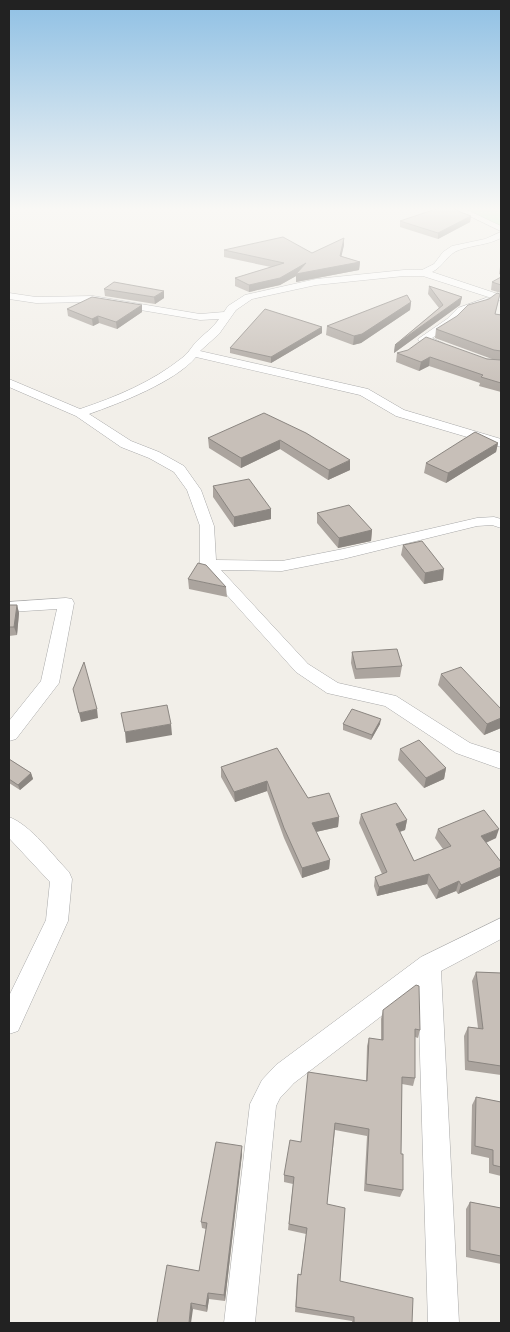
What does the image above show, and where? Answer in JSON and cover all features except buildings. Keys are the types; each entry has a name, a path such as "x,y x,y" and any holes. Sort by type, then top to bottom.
{"street":[{"path":"424,273 429,270"},
{"path":"80,413 118,400 155,381 187,360 202,342 215,332 232,308 249,297 300,286 385,274 424,273 497,297"},
{"path":"9,296 36,300 93,299 200,317 227,315"},
{"path":"454,350 419,342 451,321 462,310 497,297"},
{"path":"194,352 364,392 400,413 501,443"},
{"path":"10,384 80,413 126,444 154,455 179,469 194,490 207,526 208,565 302,668 333,688 390,701 463,748 501,761"},
{"path":"208,565 282,566 344,554 477,522 494,521 501,524"},
{"path":"9,607 66,603 50,682 9,734"},
{"path":"9,826 27,842 60,879 57,921 9,1022"},
{"path":"239,1323 263,1104 271,1089 285,1074 428,965 501,928"},
{"path":"428,965 444,1323"}]}
